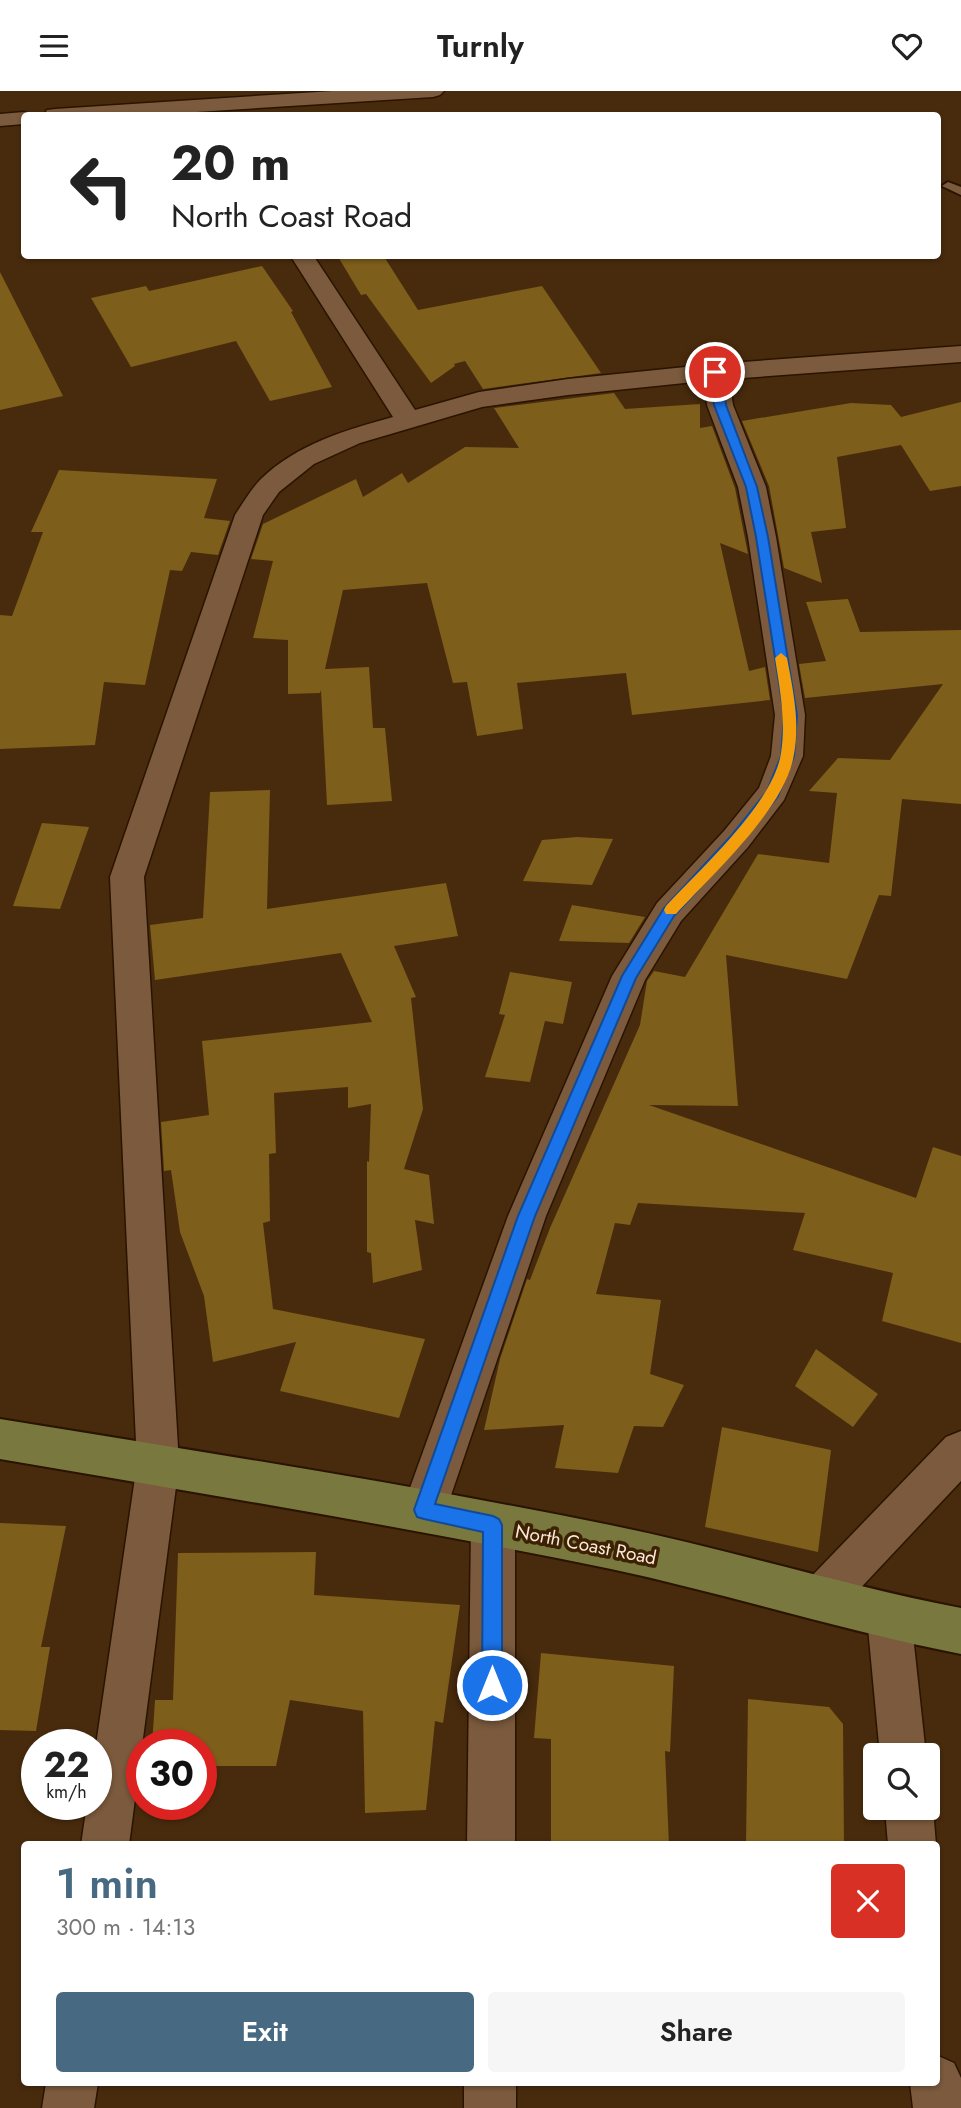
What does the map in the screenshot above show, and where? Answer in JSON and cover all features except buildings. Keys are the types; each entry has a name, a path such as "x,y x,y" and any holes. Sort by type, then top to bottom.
{"main road":[{"name":"North Coast Road","path":"0,1439 424,1510 614,1548 822,1597 889,1616 961,1631"}],"street":[{"path":"146,112 206,110 433,91"},
{"path":"0,120 21,118"},
{"path":"304,259 408,419"},
{"path":"106,1841 158,1464 127,877 248,515 269,486 305,458 351,437 479,400 568,387 715,372 961,354"},
{"path":"424,1510 527,1216 629,976 669,912 736,839 773,793 788,756 790,715 762,537 751,487 720,405 715,372"},
{"path":"822,1597 961,1451"},
{"path":"491,1841 493,1525"},
{"path":"889,1616 902,1743"},
{"path":"910,1820 912,1841"},
{"path":"68,2108 72,2086"},
{"path":"490,2086 490,2108"},
{"path":"937,2086 939,2108"}],"lane":[{"path":"948,185 961,191"}],"slow traffic":[{"path":"671,910 736,839 773,793 788,756 790,715 781,658"}],"route":[{"path":"492,1685 493,1525 424,1510 527,1216 629,976 669,912 736,839 773,793 788,756 790,715 762,537 751,487 720,405 715,372"}]}
